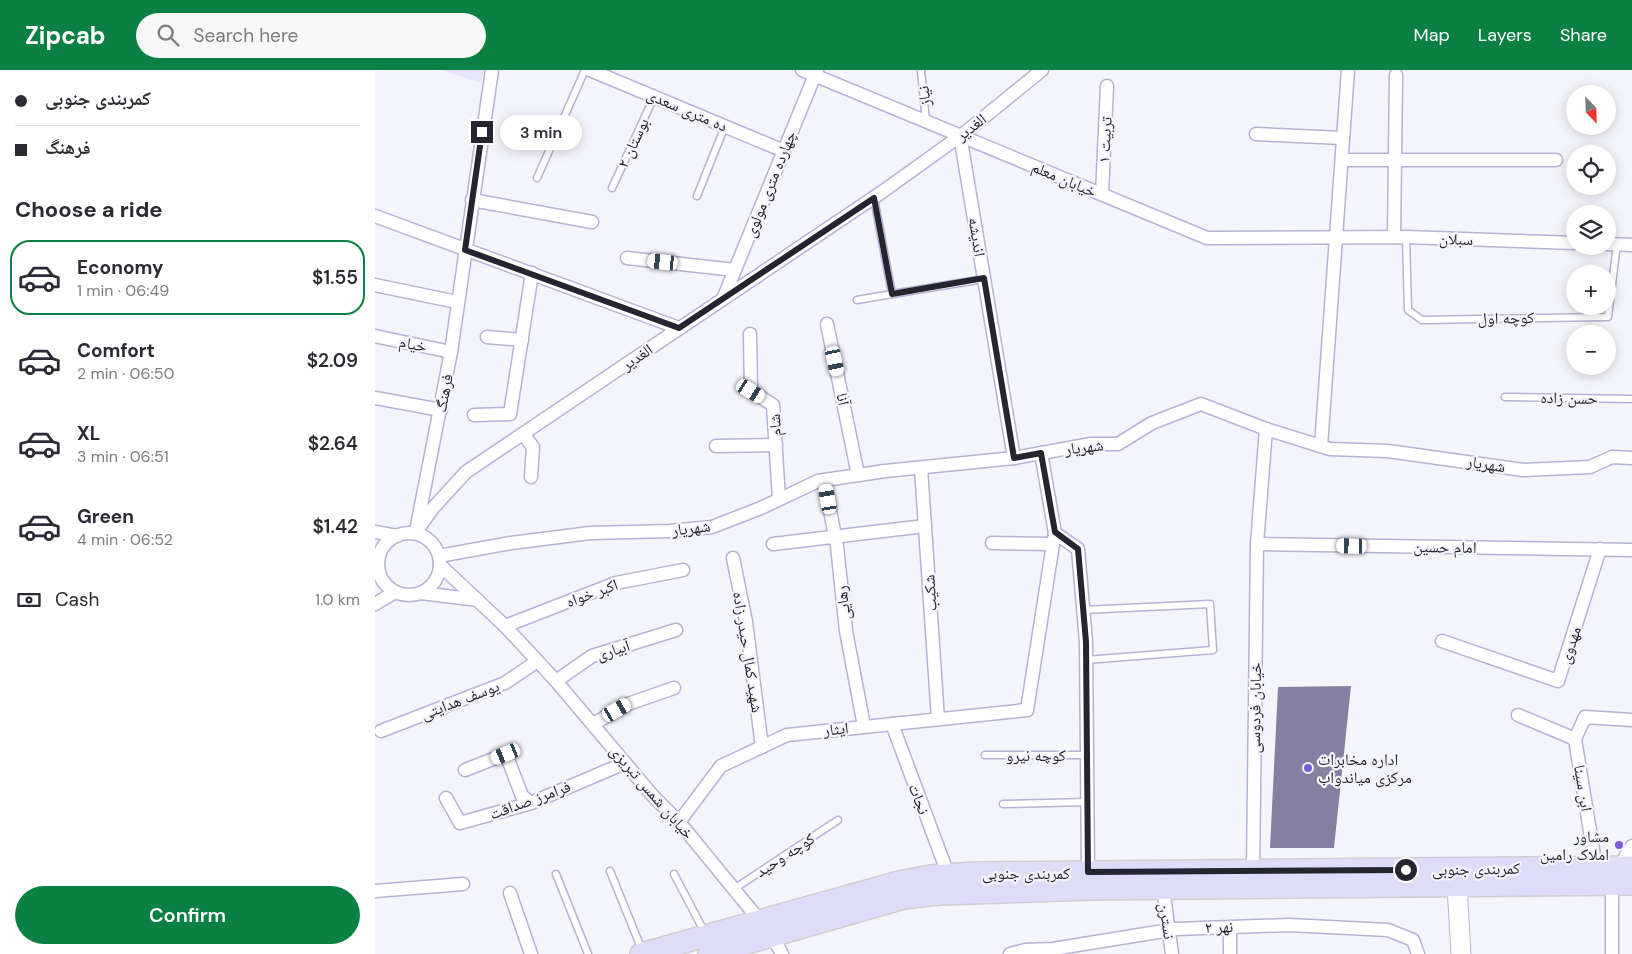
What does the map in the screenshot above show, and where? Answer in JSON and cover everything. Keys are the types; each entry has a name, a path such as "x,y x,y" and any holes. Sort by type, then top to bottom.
{"main road":[{"name":"کمربندی جنوبی","path":"771,937 899,882 948,874 1253,871 1457,878 1596,868 1624,876"},
{"name":"کمربندی جنوبی","path":"642,954 771,937 904,898 984,890 1163,888 1457,878 1624,876"},
{"path":"1457,878 1461,954"}],"street":[{"name":"فرهنگ","path":"415,534 451,352 492,70"},
{"name":"ده متری سعدی","path":"590,70 784,151"},
{"name":"خیابان معلم","path":"802,70 816,73 1207,238 1336,236"},
{"path":"1321,446 1348,70"},
{"name":"الغدیر","path":"415,534 433,508 466,472 874,198 960,135 1040,71"},
{"name":"چهارده متری مولوی","path":"723,298 816,73"},
{"path":"1396,75 1395,158 1400,237"},
{"name":"تربیت ۱","path":"1102,194 1107,86"},
{"path":"1256,134 1343,138"},
{"name":"اندیشه","path":"960,135 1014,458"},
{"path":"1342,160 1395,158 1556,160"},
{"path":"472,200 592,222"},
{"path":"375,216 679,328"},
{"name":"سبلان","path":"1336,236 1566,243"},
{"path":"1616,244 1632,245"},
{"path":"627,258 735,270"},
{"path":"474,415 510,414 532,274"},
{"path":"375,285 457,302"},
{"name":"آنا","path":"827,324 858,475"},
{"name":"شام","path":"750,334 751,391 773,405 779,499"},
{"name":"خیام","path":"375,336 451,352"},
{"path":"487,337 522,340"},
{"path":"375,398 441,410"},
{"name":"شهریار","path":"439,561 511,543 590,533 670,531 712,526 824,480 1014,458 1091,444 1118,444 1152,423 1201,404 1266,429 1330,449 1389,451 1523,470 1590,467 1612,457 1632,458"},
{"name":"خیابان فردوسی","path":"1253,871 1257,544 1266,429"},
{"path":"523,434 533,447 531,477"},
{"path":"716,446 776,445"},
{"path":"1041,453 1054,538"},
{"name":"شکیب","path":"921,468 938,719"},
{"name":"رهایی","path":"824,480 835,537 847,631 864,726"},
{"path":"773,544 925,526"},
{"path":"375,532 397,536 415,534 430,542 439,561 435,582 421,593 412,596 391,590 375,580"},
{"path":"391,590 379,572 379,555 389,540 397,536"},
{"path":"992,543 1054,538 1078,549 1086,660 1088,872"},
{"name":"ایثار","path":"679,822 721,766 787,734 1027,710 1054,538"},
{"name":"امام حسین","path":"1257,544 1632,550"},
{"name":"مهدوی","path":"1442,641 1558,681 1600,549"},
{"name":"شهید کمال حیدر زاده","path":"733,558 746,622 762,746"},
{"name":"خیابان شمس تبریزی","path":"439,561 505,626 536,662 556,681 653,796 679,822 771,937"},
{"name":"اکبر خواه","path":"505,626 616,583 683,570"},
{"path":"375,604 391,590"},
{"path":"421,593 478,600"},
{"name":"آبیاری","path":"556,681 592,656 677,630"},
{"name":"یوسف هدایتی","path":"381,731 505,683 536,662"},
{"path":"593,724 628,704 674,688"},
{"path":"1518,715 1575,739 1585,717 1632,720"},
{"name":"نجات","path":"892,724 948,874"},
{"name":"ابن سینا","path":"1575,739 1596,868"},
{"path":"465,770 506,754 522,796 531,803"},
{"name":"فرامرز صداقت","path":"446,798 460,823 531,803 625,763"},
{"path":"1611,954 1624,876 1632,846"},
{"path":"375,891 463,884"},
{"name":"نسترن","path":"1163,888 1172,954"},
{"path":"510,893 531,954"},
{"name":"نهر ۲","path":"1010,954 1025,950 1053,949 1168,930 1289,925 1389,930 1413,940 1417,954"},
{"path":"1230,927 1230,954"}],"lane":[{"path":"537,178 585,70"},
{"name":"نیاز","path":"921,70 926,121"},
{"name":"بوستان ۲","path":"612,188 654,97"},
{"path":"697,196 725,126"},
{"path":"874,198 892,294"},
{"name":"کوچه اول","path":"1400,237 1408,310 1422,320 1608,317 1612,255"},
{"path":"857,300 984,278"},
{"name":"حسن زاده","path":"1505,397 1632,399"},
{"path":"1083,610 1210,604 1213,650 1086,660"},
{"name":"کوچه نیرو","path":"985,755 1087,755"},
{"path":"1003,804 1088,802"},
{"name":"کوچه وحید","path":"733,890 839,820"},
{"path":"610,871 642,954"},
{"path":"556,874 588,954"},
{"path":"674,874 708,945"}],"shaded area":[{"path":"441,70 484,70 481,83"}],"building":[{"name":"اداره مخابرات مرکزی میاندواب","path":"1351,686 1334,848 1270,848 1278,687"}],"place":[{"name":"اداره مخابرات مرکزی میاندواب","path":"1308,768"},
{"name":"مشاور املاک رامین","path":"1619,845"}],"route":[{"path":"482,132 465,250 679,328 874,198 892,294 984,278 1014,458 1041,453 1055,532 1078,549 1086,642 1088,872 1406,870"}]}
